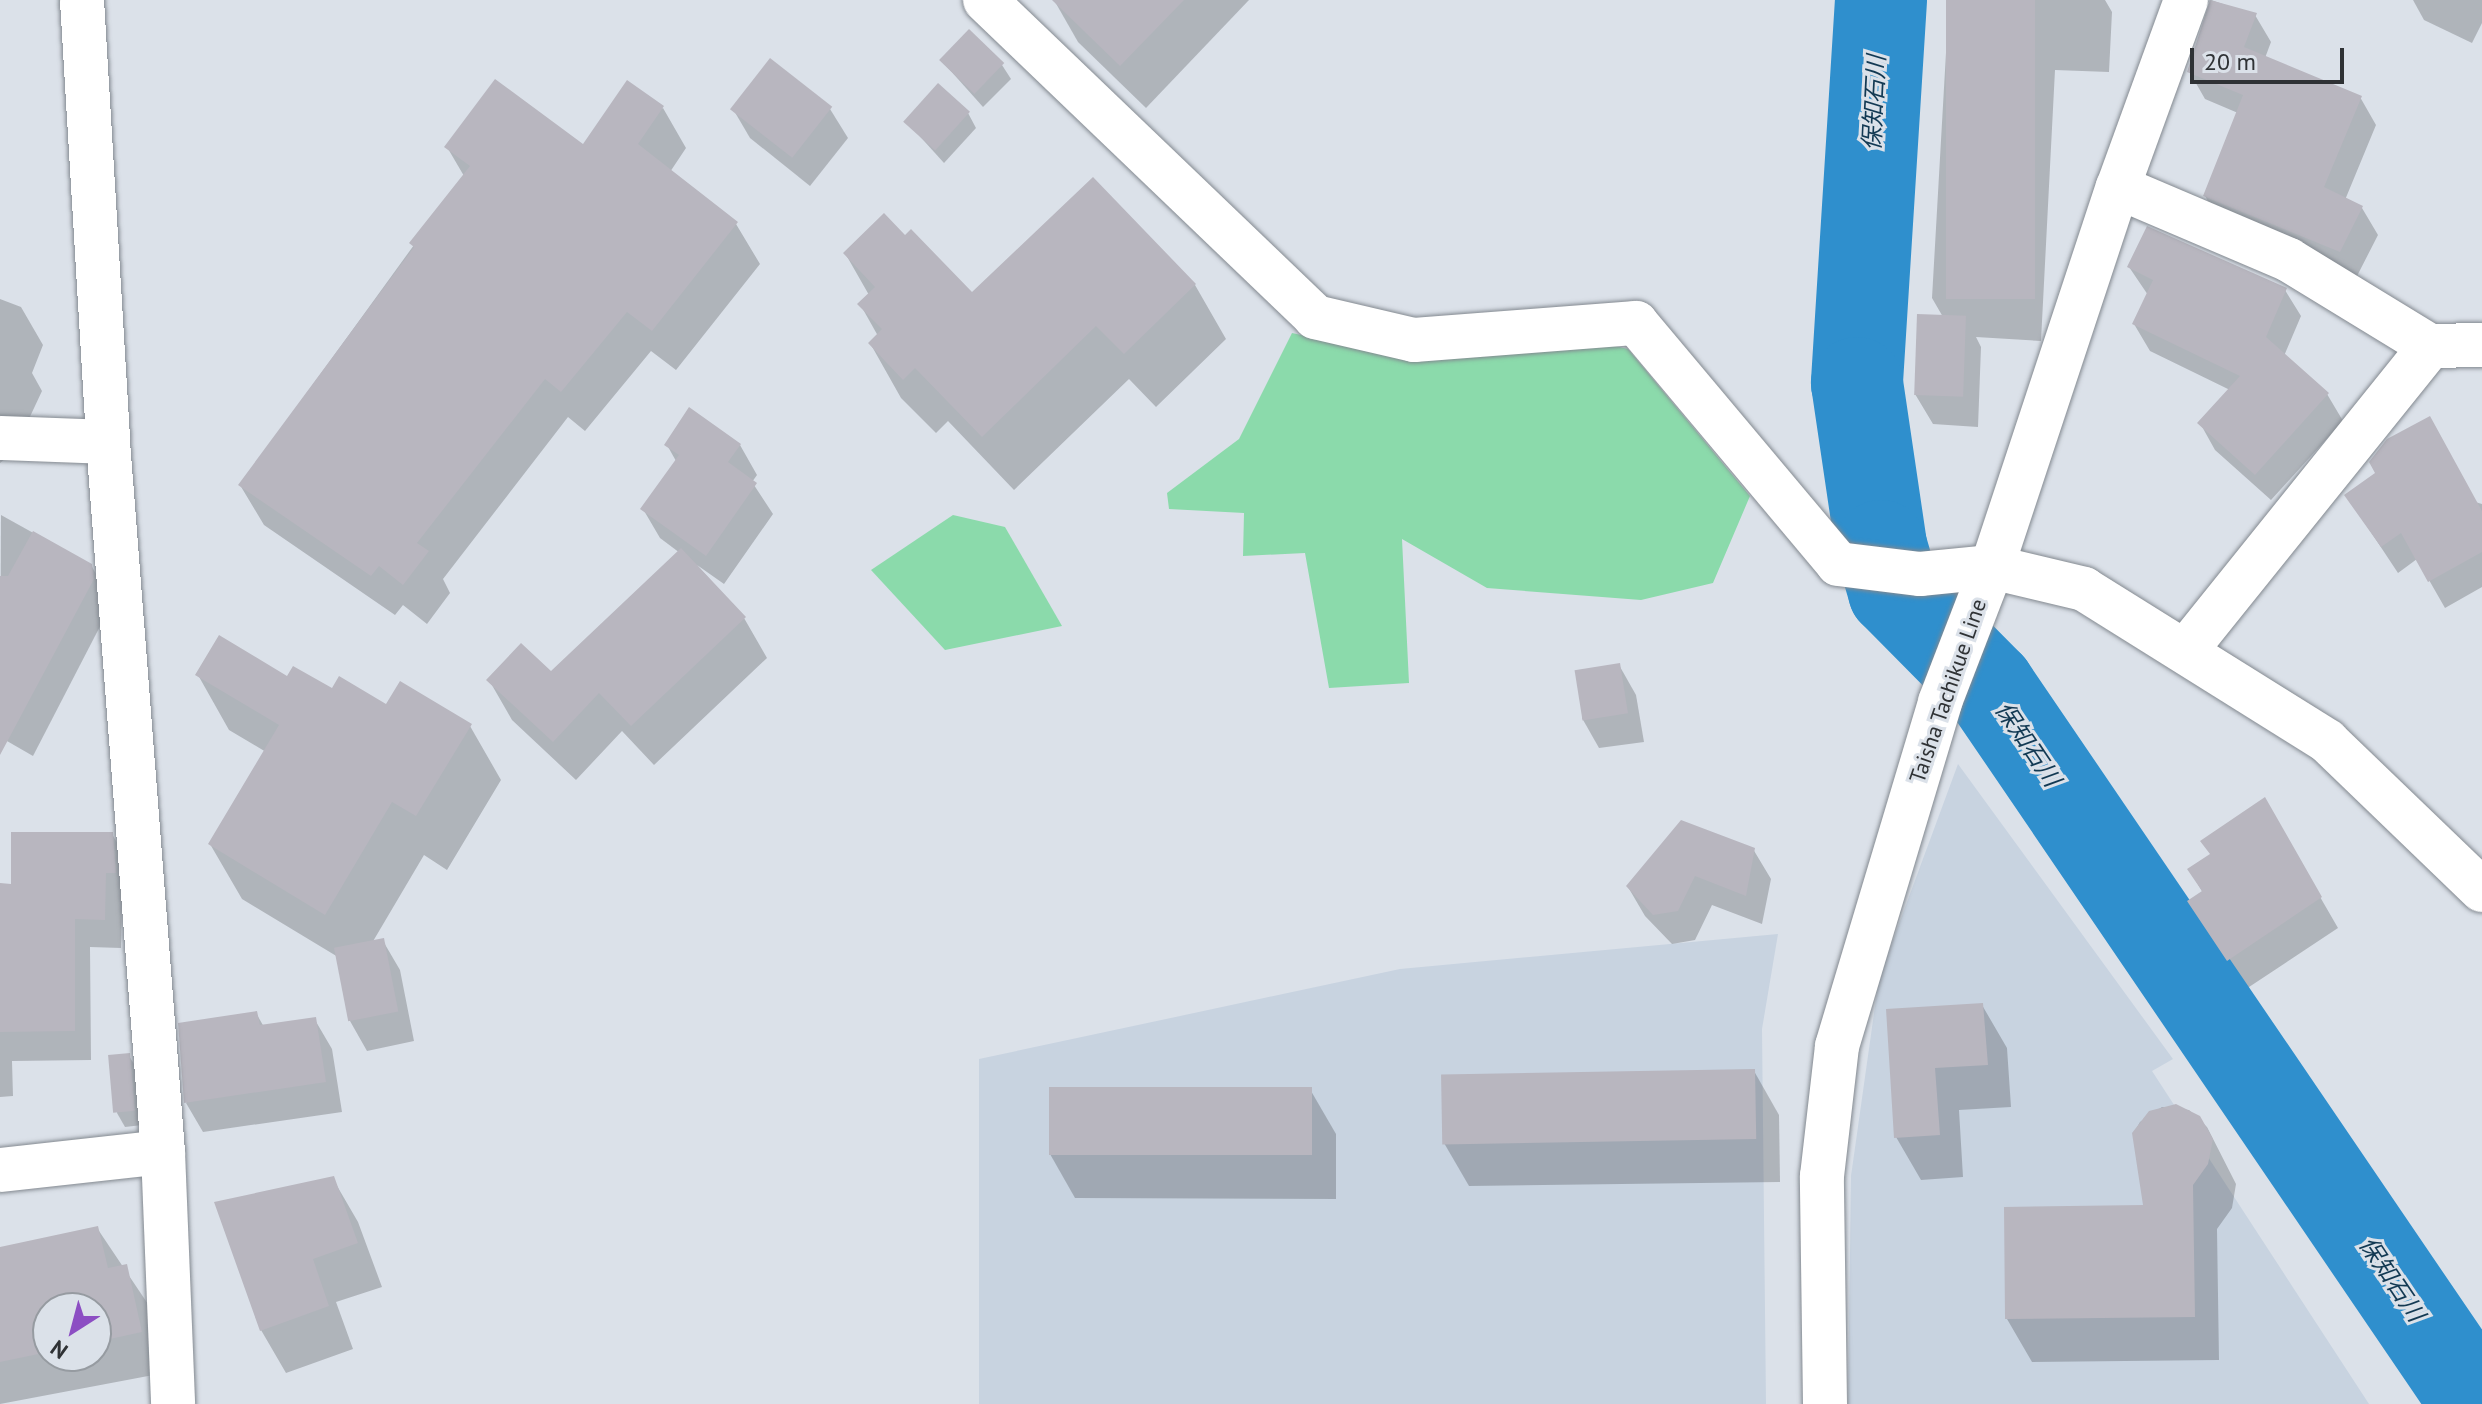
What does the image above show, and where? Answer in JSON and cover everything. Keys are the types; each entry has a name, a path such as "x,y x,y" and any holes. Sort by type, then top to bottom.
{"street":[{"path":"82,0 108,442 163,1152 173,1404"},
{"path":"985,0 1315,317 1414,340 1636,323 1838,564 1920,574 1992,567 2084,589 2327,741 2482,890"},
{"name":"Taisha Tachikue Line","path":"1825,1404 1822,1176 1837,1046 1940,702 1992,567 2118,187 2186,0"},
{"path":"2118,187 2289,260 2430,346 2482,345"},
{"path":"2186,650 2430,346"},
{"path":"0,438 108,442"},
{"path":"0,1170 163,1152"}],"shaded area":[{"path":"1958,764 2173,1059 2152,1071 2369,1404 1848,1404 1851,1176 1879,978"},
{"path":"1778,934 1762,1029 1766,1404 979,1404 979,1059 1400,969"}],"green space":[{"path":"1292,333 1421,361 1594,341 1628,349 1750,496 1713,583 1641,600 1487,588 1402,539 1409,683 1329,688 1305,553 1243,556 1244,513 1169,509 1167,493 1239,439"},
{"path":"953,515 1005,527 1062,626 945,650 871,570"}],"building":[{"path":"1052,0 1184,0 1120,66"},
{"path":"1946,0 2035,0 2035,299 1946,299"},
{"path":"2210,0 2257,13 2244,47 2362,96 2324,187 2363,206 2340,252 2203,196 2243,95 2187,72"},
{"path":"969,29 1004,63 974,94 939,60"},
{"path":"770,58 832,107 792,158 730,109"},
{"path":"495,79 583,144 627,80 664,106 638,144 738,222 652,331 627,312 561,392 545,379 417,543 429,551 403,585 379,566 371,576 238,485 414,247 409,243 470,166 444,147"},
{"path":"938,83 970,112 935,150 903,122"},
{"path":"1093,177 1196,284 1124,354 1096,326 982,437 915,368 903,380 868,343 882,329 857,304 875,287 843,253 884,213 905,235 911,229 972,292"},
{"path":"2147,226 2287,288 2266,337 2329,393 2255,475 2197,423 2240,376 2132,324 2153,280 2127,267"},
{"path":"1917,314 1966,316 1963,397 1914,395"},
{"path":"689,407 741,444 728,462 757,483 706,556 640,509 679,455 664,445"},
{"path":"2430,416 2482,511 2482,552 2428,582 2401,533 2381,547 2344,495 2375,473 2369,462 2387,439"},
{"path":"33,531 92,564 94,579 0,755 0,576 8,576"},
{"path":"681,548 746,617 631,726 599,693 553,742 486,680 521,643 551,671"},
{"path":"219,635 287,676 293,666 332,688 339,676 386,704 400,681 472,724 416,816 392,802 325,915 208,844 279,725 195,675"},
{"path":"1620,663 1628,713 1583,721 1575,670"},
{"path":"2265,797 2322,897 2227,961 2187,901 2202,891 2187,869 2210,854 2200,841"},
{"path":"1681,820 1755,848 1746,896 1695,876 1678,911 1653,915 1626,886"},
{"path":"11,832 113,832 116,873 106,873 105,920 75,919 75,1031 0,1032 0,883 11,884"},
{"path":"384,938 398,1012 348,1021 334,948"},
{"path":"1983,1003 1988,1065 1935,1068 1940,1135 1894,1138 1886,1009"},
{"path":"257,1011 260,1025 316,1017 326,1082 184,1103 178,1023"},
{"path":"130,1053 135,1111 113,1113 108,1055"},
{"path":"1755,1069 1756,1139 1442,1144 1441,1074"},
{"path":"1049,1087 1312,1087 1312,1155 1049,1155"},
{"path":"2176,1104 2200,1116 2213,1139 2208,1164 2193,1185 2195,1317 2005,1319 2004,1207 2143,1205 2132,1133 2149,1111"},
{"path":"334,1176 358,1243 313,1259 329,1306 260,1331 214,1202"},
{"path":"98,1226 108,1268 127,1264 142,1332 112,1339 112,1292 32,1292 32,1355 0,1362 0,1247"}],"waterway":[{"name":"保知石川","path":"1881,0 1857,383 1881,546 1894,591 1989,687 2477,1404"}]}
